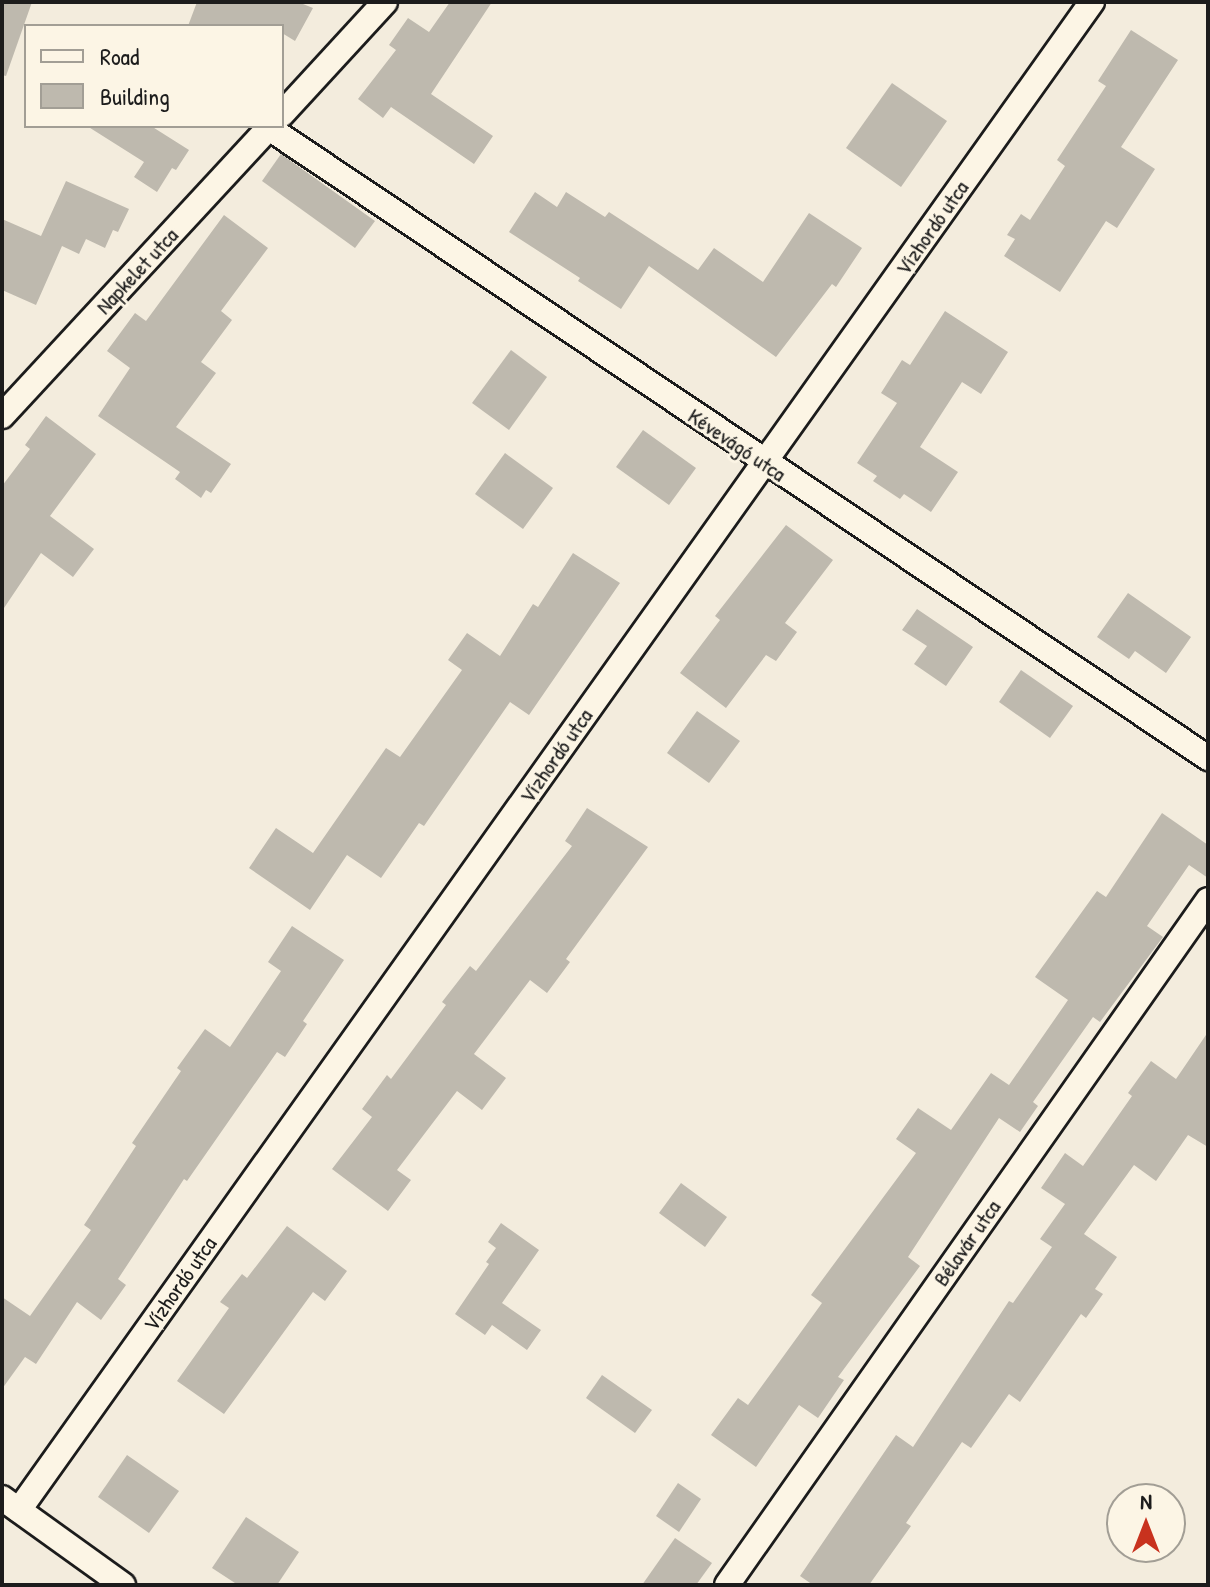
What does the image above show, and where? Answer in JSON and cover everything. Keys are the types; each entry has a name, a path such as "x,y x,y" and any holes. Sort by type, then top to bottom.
{"street":[{"name":"Napkelet utca","path":"284,112 385,2"},
{"name":"Vízhordó utca","path":"10,1504 765,463 1092,2"},
{"name":"Napkelet utca","path":"2,416 269,128"},
{"name":"Kévevágó utca","path":"281,128 765,463 1208,758"},
{"name":"Bélavár utca","path":"727,1585 1208,900"},
{"path":"10,1504 123,1585"}],"building":[{"path":"2,2 32,2 6,76 2,75"},
{"path":"197,2 298,2 313,8 295,41 284,34 284,24 189,24"},
{"path":"450,2 492,2 431,94 493,136 474,164 391,107 383,118 358,99 396,50 389,45 408,18 429,32"},
{"path":"1131,30 1178,60 1121,147 1155,169 1117,228 1106,221 1060,292 1004,256 1015,239 1007,235 1021,214 1030,220 1065,166 1057,160 1106,86 1098,81"},
{"path":"892,83 947,121 901,187 846,148"},
{"path":"90,128 154,128 189,150 176,170 172,168 157,192 134,177 144,162"},
{"path":"281,154 375,221 355,248 262,181"},
{"path":"66,181 129,209 118,232 113,230 105,248 86,239 79,254 62,246 36,305 2,290 2,219 41,236"},
{"path":"535,192 557,207 566,192 605,217 609,212 698,270 714,248 763,282 809,213 862,248 836,287 832,284 776,357 649,266 621,309 578,281 580,278 509,232"},
{"path":"224,215 268,248 221,311 232,320 201,362 216,373 176,427 231,464 211,493 206,490 201,498 175,479 180,472 98,416 130,368 107,351 135,313 146,321"},
{"path":"945,311 1008,352 981,394 962,382 920,447 958,472 931,512 904,494 900,499 873,481 877,476 857,463 897,403 881,393 902,360 910,365"},
{"path":"511,350 547,377 509,430 472,403"},
{"path":"46,416 96,454 50,516 94,549 73,577 41,553 2,611 2,486 30,449 25,445"},
{"path":"643,430 696,468 669,505 616,467"},
{"path":"505,453 553,488 523,529 475,494"},
{"path":"786,525 833,560 785,623 797,632 776,661 766,655 726,708 680,673 720,620 715,616"},
{"path":"573,553 620,583 529,715 510,702 424,826 419,823 381,878 347,855 310,910 249,868 276,828 313,853 386,748 400,757 462,670 448,660 467,633 500,656 533,604 538,607"},
{"path":"1128,593 1191,637 1166,673 1135,651 1129,659 1097,637"},
{"path":"917,609 973,647 946,686 914,664 927,646 902,630"},
{"path":"1021,670 1073,706 1050,738 999,702"},
{"path":"697,711 740,741 709,783 667,753"},
{"path":"587,808 648,847 566,959 570,962 547,993 530,980 474,1054 506,1078 482,1110 457,1091 397,1170 411,1180 388,1211 332,1169 372,1117 362,1109 387,1075 391,1079 446,1005 442,1002 470,966 476,971 572,846 565,841"},
{"path":"1162,813 1208,845 1208,878 1189,865 1147,926 1163,937 1100,1022 1093,1017 1033,1102 1038,1106 1020,1132 999,1118 908,1257 920,1266 838,1377 844,1380 818,1418 799,1405 756,1467 711,1435 738,1398 748,1405 822,1303 811,1295 916,1153 896,1139 918,1108 951,1130 991,1073 1009,1085 1068,1000 1035,977 1097,891 1106,897"},
{"path":"292,926 344,960 303,1021 307,1024 285,1057 277,1052 187,1181 184,1179 118,1279 126,1285 101,1320 77,1302 36,1364 25,1357 2,1389 2,1297 30,1316 91,1230 84,1225 136,1146 132,1143 181,1071 177,1068 205,1029 230,1047 281,971 268,962"},
{"path":"1208,1032 1208,1147 1188,1135 1156,1181 1134,1165 1084,1234 1117,1257 1095,1289 1103,1294 1086,1318 1081,1314 1020,1402 1009,1394 971,1448 962,1442 906,1523 911,1526 869,1585 813,1585 800,1576 896,1435 913,1447 1009,1301 1013,1303 1052,1247 1040,1239 1065,1204 1041,1188 1065,1153 1083,1166 1132,1096 1128,1093 1151,1061 1176,1079"},
{"path":"681,1183 727,1217 705,1247 659,1213"},
{"path":"501,1223 539,1250 502,1303 541,1330 527,1350 492,1325 485,1335 455,1314 489,1264 486,1262 496,1248 488,1242"},
{"path":"287,1226 347,1271 325,1301 313,1292 224,1414 177,1381 229,1308 220,1302 242,1274 247,1278"},
{"path":"602,1375 652,1410 635,1433 586,1398"},
{"path":"127,1455 179,1491 149,1533 98,1497"},
{"path":"678,1483 701,1499 679,1532 656,1516"},
{"path":"246,1517 299,1552 277,1585 238,1585 212,1568"},
{"path":"675,1538 712,1563 696,1585 642,1585"}]}
